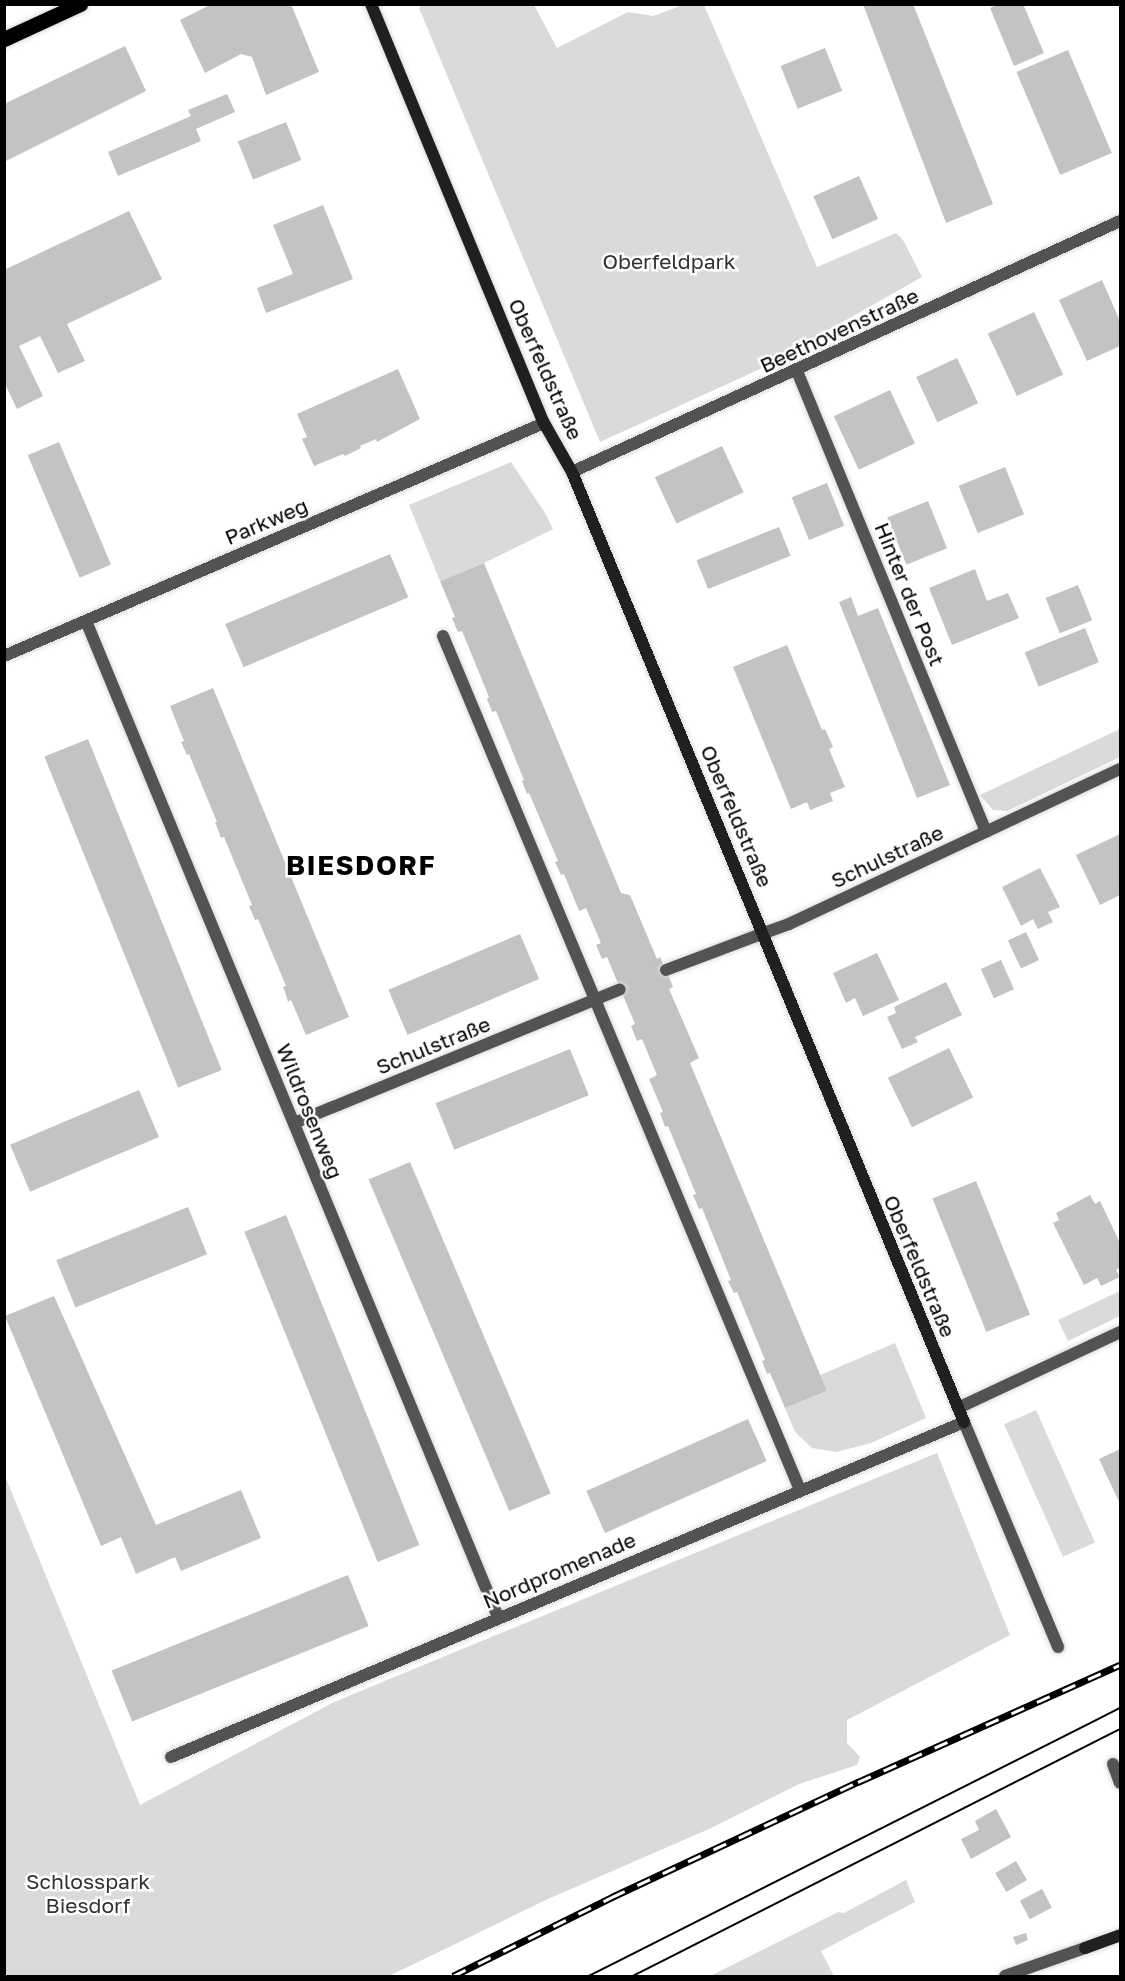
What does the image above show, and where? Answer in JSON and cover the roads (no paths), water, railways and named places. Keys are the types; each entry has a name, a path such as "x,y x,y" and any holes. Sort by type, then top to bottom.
{"main road":[{"path":"4,39 80,4"}],"street":[{"name":"Oberfeldstraße","path":"371,4 544,423 572,472 1058,1647"},
{"name":"Beethovenstraße","path":"572,472 797,371 1120,221"},
{"name":"Hinter der Post","path":"797,371 986,831"},
{"name":"Parkweg","path":"4,656 544,423"},
{"name":"Wildrosenweg","path":"86,621 498,1617"},
{"path":"443,636 800,1490"},
{"name":"Schulstraße","path":"666,970 789,924 1120,769"},
{"name":"Schulstraße","path":"294,1123 620,989"},
{"path":"958,1408 1120,1332"},
{"name":"Nordpromenade","path":"171,1757 964,1422"},
{"path":"1113,1764 1120,1782"},
{"path":"1005,1977 1120,1935"}],"tram line":[{"path":"589,1976 1120,1708"},
{"path":"633,1976 1120,1729"}],"railway":[{"path":"453,1976 612,1897 858,1782 1120,1665"}],"district":[{"name":"BIESDORF","path":"361,866"}],"park label":[{"name":"Oberfeldpark","path":"669,261"},
{"name":"Schlosspark Biesdorf","path":"88,1893"}]}
